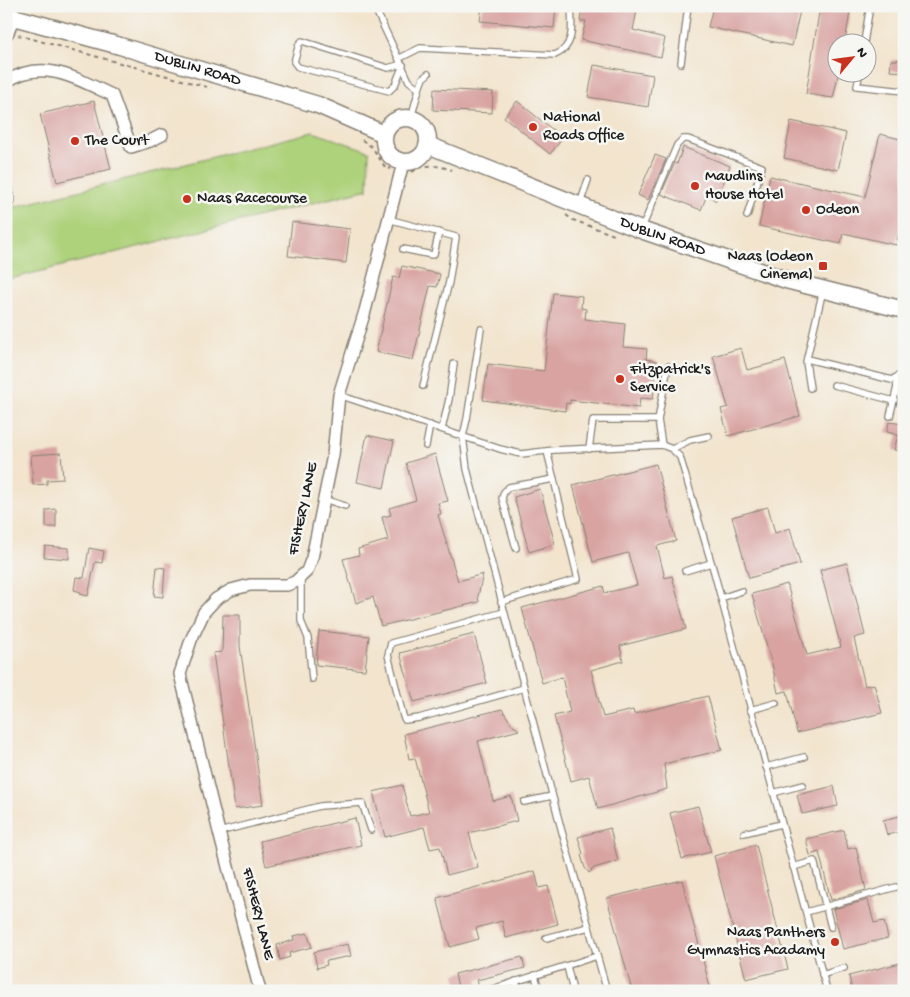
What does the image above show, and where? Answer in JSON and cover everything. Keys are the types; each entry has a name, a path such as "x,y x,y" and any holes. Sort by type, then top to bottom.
{"main road":[{"name":"DUBLIN ROAD","path":"11,21 120,46 318,105 384,134"},
{"path":"411,118 422,124 426,130 428,145 425,153 420,158 402,168 398,161 389,155 384,145 384,134 387,127 394,121 411,118"},
{"name":"DUBLIN ROAD","path":"428,145 576,213 641,230 786,280 904,310"}],"street":[{"path":"11,79 40,69 67,75 112,95 130,147 162,135"},
{"name":"FISHERY LANE","path":"260,991 180,674 191,640 204,612 216,599 231,590 250,584 287,585 295,582 307,571 312,558 333,455 339,395 365,311 402,168"}],"lane":[{"path":"374,6 402,62 409,81 420,89"},
{"path":"402,62 395,85 389,91 298,67 294,62 299,44 302,41 388,68 402,62 420,48 554,55 564,51 569,44 572,25 571,6"},
{"path":"681,63 688,6"},
{"path":"866,32 870,6"},
{"path":"411,118 423,78 428,74"},
{"path":"858,82 857,86 904,90"},
{"path":"641,230 677,145 683,139 688,139 762,167 747,216"},
{"path":"576,213 588,180"},
{"path":"388,219 456,237 449,282 423,386"},
{"path":"403,249 432,255 434,254 438,232"},
{"path":"810,388 807,359 823,289"},
{"path":"481,329 463,436 467,470 552,796 607,991"},
{"path":"807,359 892,380 904,372"},
{"path":"442,429 454,364"},
{"path":"662,445 658,420 668,366"},
{"path":"890,416 897,387 895,378"},
{"path":"834,385 894,400"},
{"path":"339,395 521,454 662,445 672,449 680,457 712,563 827,991"},
{"path":"589,449 593,420 658,420"},
{"path":"426,446 430,425"},
{"path":"672,449 690,440 709,436"},
{"path":"501,602 578,579 547,451"},
{"path":"516,548 502,498 504,492 509,487 554,479"},
{"path":"324,500 345,506"},
{"path":"685,571 712,563"},
{"path":"300,578 301,620 308,638 312,679"},
{"path":"721,598 742,592"},
{"path":"504,612 391,643 388,655 402,716 405,720 419,718 524,688"},
{"path":"750,710 776,703"},
{"path":"766,767 804,757"},
{"path":"773,793 803,785"},
{"path":"524,802 552,796"},
{"path":"219,832 320,806 362,803 371,830"},
{"path":"744,833 782,824"},
{"path":"793,867 814,861 831,927"},
{"path":"806,912 896,888"},
{"path":"546,938 588,927"},
{"path":"486,991 597,956"},
{"path":"567,966 573,991"},
{"path":"822,975 844,968"},
{"path":"535,975 539,991"},
{"path":"516,981 518,991"}],"path":[{"path":"11,21 218,90"},
{"path":"355,135 372,147 385,167 402,168 411,173 421,166 438,165 456,171"},
{"path":"561,212 576,213"}],"green space":[{"name":"Naas Racecourse","path":"313,132 369,151 368,189 6,280 6,209"}],"building":[{"path":"482,6 556,6 554,28 480,21"},
{"path":"582,6 638,6 633,30 665,38 661,57 581,40 586,21 580,21"},
{"path":"713,6 801,6 792,46 708,27"},
{"path":"820,6 851,6 847,32 828,32 828,82 837,82 833,98 806,94"},
{"path":"891,60 904,60 904,72 890,71"},
{"path":"594,65 653,75 648,107 588,97"},
{"path":"434,89 493,92 492,113 433,110"},
{"name":"The Court","path":"94,101 111,169 57,182 40,114"},
{"name":"National Roads Office","path":"517,101 563,138 550,154 504,117"},
{"path":"791,121 846,133 838,170 784,158"},
{"path":"880,134 904,140 904,211 896,245 843,233 841,244 759,226 770,176 865,197"},
{"name":"Maudlins House Hotel","path":"683,147 730,166 716,201 707,195 701,210 661,194 675,163 677,164"},
{"path":"655,155 666,159 648,200 638,195"},
{"path":"292,222 350,229 346,263 288,256"},
{"path":"402,266 440,274 437,287 430,286 413,360 376,352 393,277 399,278"},
{"path":"553,293 582,296 581,308 586,309 585,319 625,324 623,347 647,349 646,359 657,361 653,399 640,398 639,408 570,400 570,404 566,403 565,411 483,400 488,364 544,371"},
{"path":"741,348 747,370 785,360 800,416 728,436 721,409 728,407 713,356"},
{"path":"889,422 904,424 904,452 894,450 898,435 887,432"},
{"path":"367,435 394,441 384,488 357,482"},
{"path":"61,453 63,479 47,480 47,484 33,485 31,455"},
{"path":"435,454 448,501 438,503 441,514 438,515 458,581 483,574 478,596 479,602 381,626 373,597 356,603 343,559 359,555 358,549 388,540 382,517 391,515 389,508 416,500 406,463"},
{"path":"656,464 676,541 657,546 665,578 672,576 686,629 620,646 623,661 591,670 603,717 633,710 634,714 708,696 722,750 664,764 667,789 598,809 589,776 571,781 554,716 570,712 562,677 542,683 522,608 603,586 605,593 637,585 628,553 593,562 573,485"},
{"path":"540,489 555,544 529,552 514,497"},
{"path":"768,507 775,533 790,528 800,564 749,578 732,517"},
{"path":"56,509 56,527 46,527 46,510"},
{"path":"45,546 69,548 69,559 44,557"},
{"path":"89,548 104,551 102,563 95,562 88,596 74,590 76,577 84,578"},
{"path":"847,563 865,635 854,638 865,686 874,684 882,713 797,733 787,691 778,693 772,664 752,594 787,584 807,655 841,647 820,570"},
{"path":"157,567 165,568 163,597 154,596"},
{"path":"223,615 240,615 240,646 263,805 235,809 213,653 222,652"},
{"path":"319,631 369,636 365,670 316,665"},
{"path":"474,634 487,683 414,702 400,653"},
{"path":"502,709 512,725 519,730 478,741 493,801 511,796 517,821 469,833 478,867 447,875 440,847 430,849 424,827 385,837 373,792 402,785 410,816 429,812 415,758 409,759 404,734"},
{"path":"834,786 838,806 802,814 797,795"},
{"path":"698,806 711,852 682,859 670,813"},
{"path":"904,815 904,831 887,835 883,820"},
{"path":"355,818 361,845 266,866 260,841"},
{"path":"610,828 618,861 594,868 589,873 585,868 581,855 583,854 578,837"},
{"path":"844,830 848,849 856,847 866,890 831,900 819,852 810,855 806,839"},
{"path":"756,845 788,969 746,979 714,856"},
{"path":"535,871 539,888 548,886 558,924 506,938 502,921 476,928 479,939 450,947 437,898"},
{"path":"682,880 711,991 632,991 607,898"},
{"path":"868,900 874,923 884,921 888,938 843,949 833,909"},
{"path":"307,933 312,947 289,953 290,957 280,960 277,945 294,940 293,936"},
{"path":"348,944 351,956 326,961 327,965 317,968 314,952"},
{"path":"522,957 525,968 477,980 480,991 459,991 455,974"},
{"path":"904,962 904,991 852,991 849,976"}],"place":[{"name":"National Roads Office","path":"533,127"},
{"name":"The Court","path":"75,141"},
{"name":"Maudlins House Hotel","path":"695,186"},
{"name":"Naas Racecourse","path":"187,199"},
{"name":"Odeon","path":"806,210"},
{"name":"Naas (Odeon Cinema)","path":"823,266"},
{"name":"Fitzpatrick's Service","path":"620,379"},
{"name":"Naas Panthers Gymnastics Acadamy","path":"835,942"}]}
